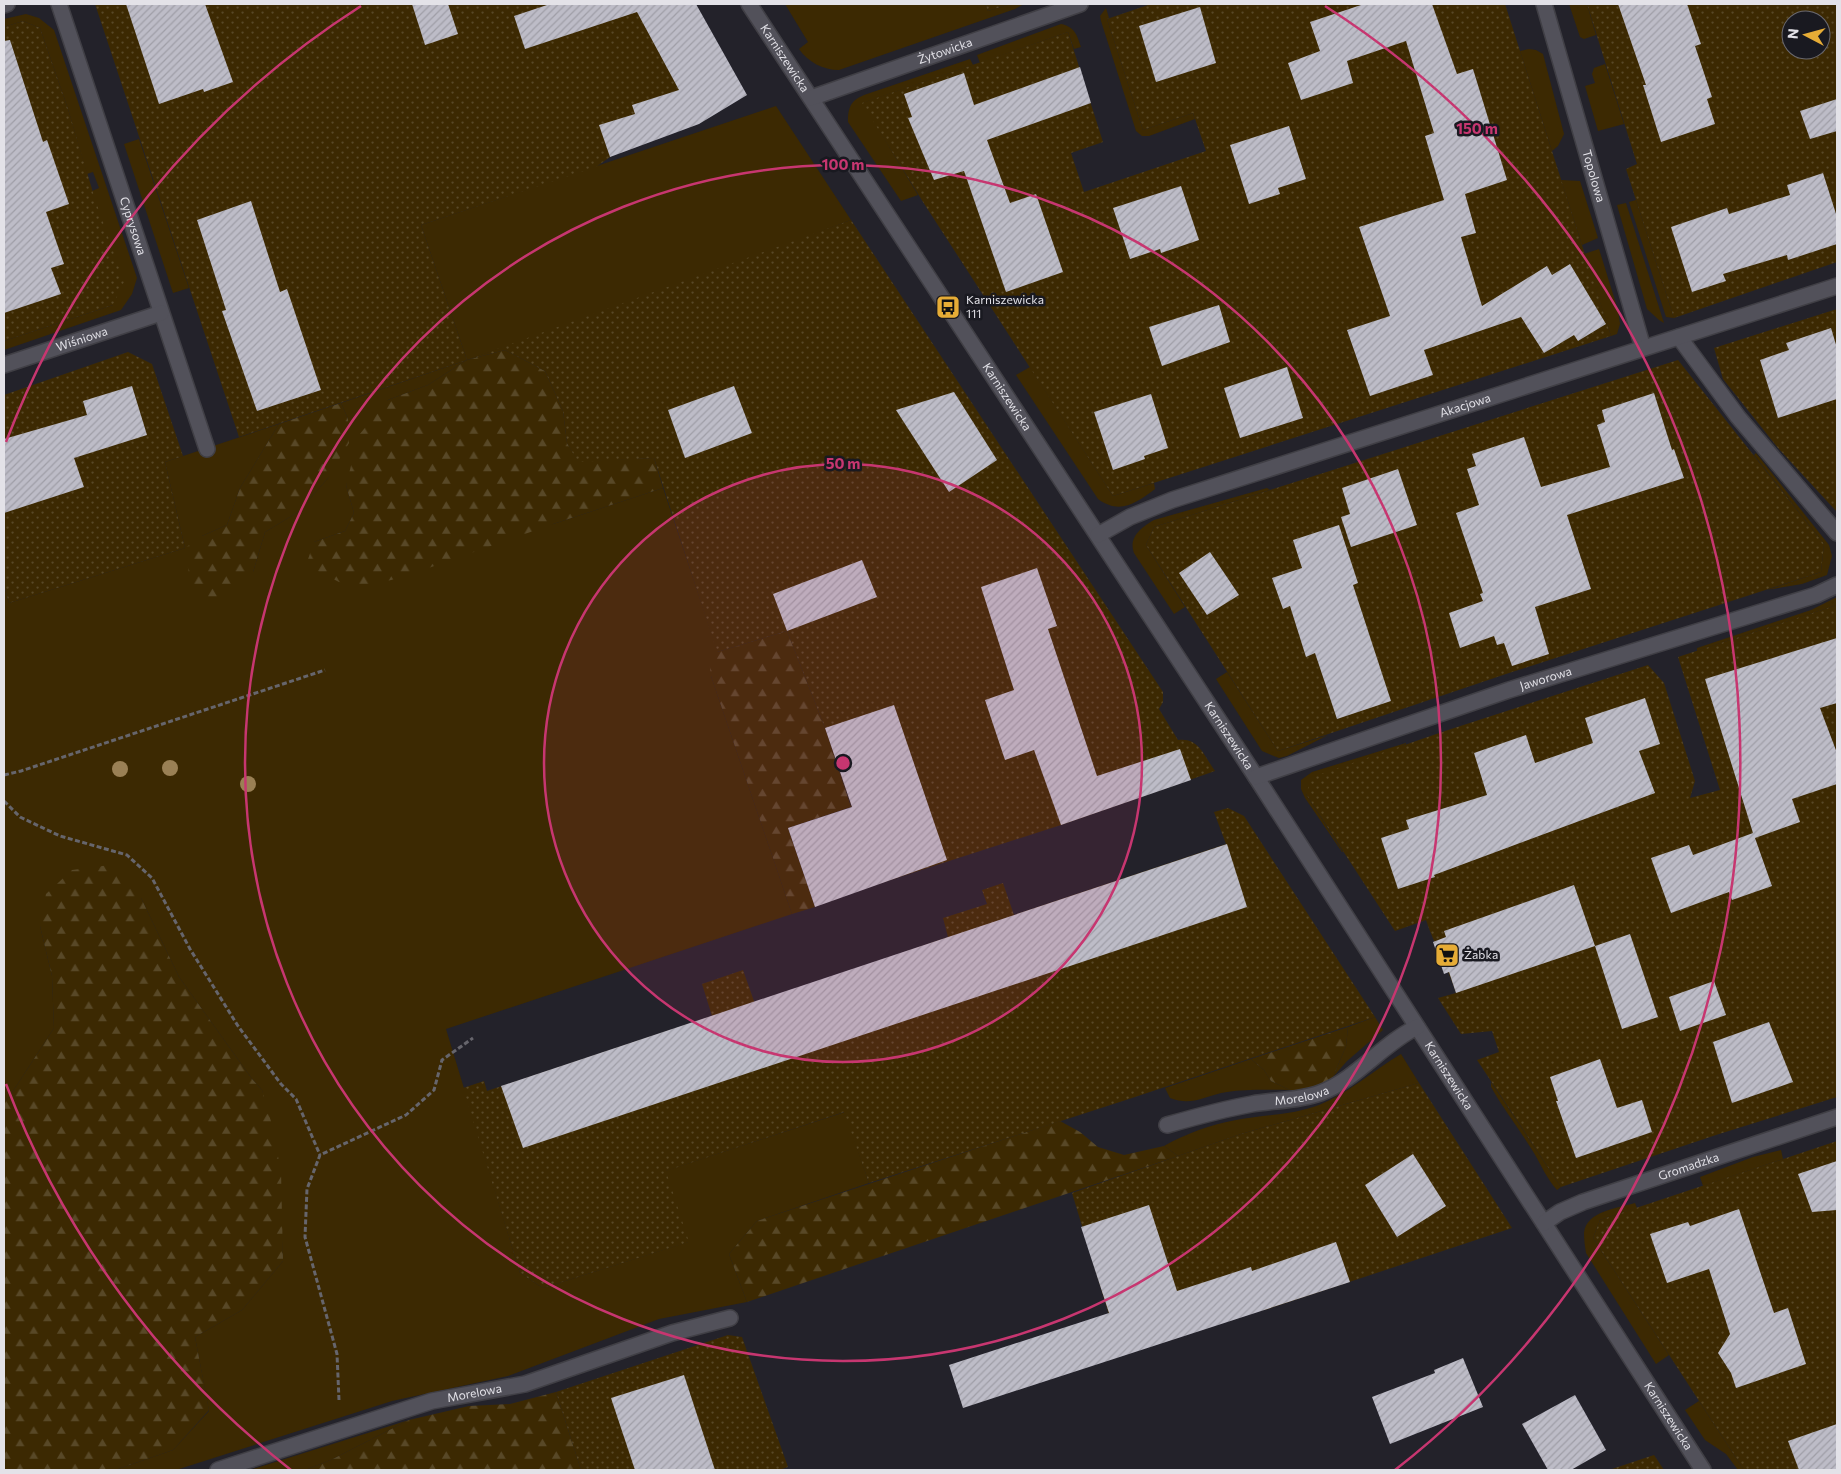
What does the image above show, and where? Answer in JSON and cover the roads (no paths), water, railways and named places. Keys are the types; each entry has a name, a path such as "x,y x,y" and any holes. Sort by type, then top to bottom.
{"street":[{"name":"Cyprysowa","path":"59,4 207,449"},
{"name":"Karniszewicka","path":"749,4 1256,777 1702,1470"},
{"name":"Żytowicka","path":"811,98 1080,4"},
{"name":"Topolowa","path":"1544,4 1643,348"},
{"name":"Akacjowa","path":"1098,535 1130,517 1172,500 1837,286"},
{"name":"Wiśniowa","path":"4,365 161,312"},
{"path":"1679,337 1738,417 1837,533"},
{"name":"Jaworowa","path":"1256,777 1500,694 1816,594 1837,585"},
{"name":"Morelowa","path":"1167,1125 1253,1104 1291,1100 1319,1093 1343,1081 1397,1038 1417,1027"},
{"name":"Gromadzka","path":"1544,1223 1560,1212 1583,1202 1837,1117"},
{"name":"Morelowa","path":"218,1470 432,1401 524,1384 672,1333 730,1318"}],"place":[{"name":"Karniszewicka 111","path":"948,307"},
{"name":"Żabka","path":"1447,955"}]}
